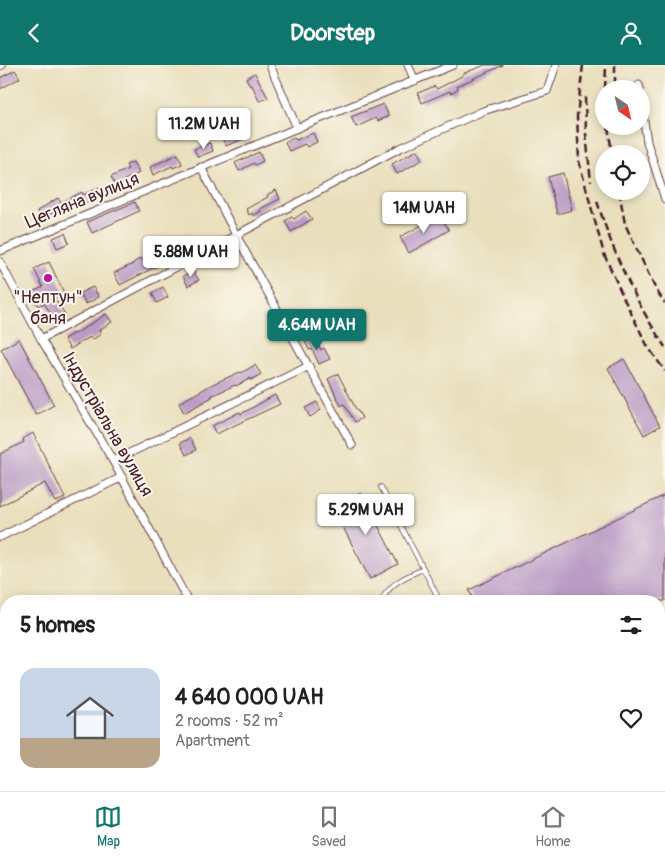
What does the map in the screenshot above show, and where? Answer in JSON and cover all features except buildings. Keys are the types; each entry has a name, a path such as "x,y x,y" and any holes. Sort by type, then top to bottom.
{"street":[{"path":"270,65 297,127"},
{"path":"408,65 415,81"},
{"name":"Цегляна вулиця","path":"0,251 297,127 453,65"},
{"path":"41,339 398,149 484,111 547,91 556,65"},
{"path":"646,135 665,199"},
{"path":"201,167 236,235 352,445"},
{"name":"Індустріальна вулиця","path":"0,262 41,339 122,477 185,595"},
{"path":"113,461 309,366"},
{"path":"0,537 122,477"}],"lane":[{"path":"381,487 437,595"},
{"path":"384,595 396,581 423,569"}],"railway":[{"path":"583,65 577,116 579,161 593,214 604,254 625,301 648,347 665,371"},
{"path":"605,80 606,65"},
{"path":"615,65 615,80"},
{"path":"585,97 586,134 591,182"},
{"path":"609,135 611,145"},
{"path":"621,200 625,224 656,290 665,303"},
{"path":"597,201 610,239 626,276 644,312 665,347"}],"place":[{"name":"\"Нептун\" баня","path":"48,278"}]}
